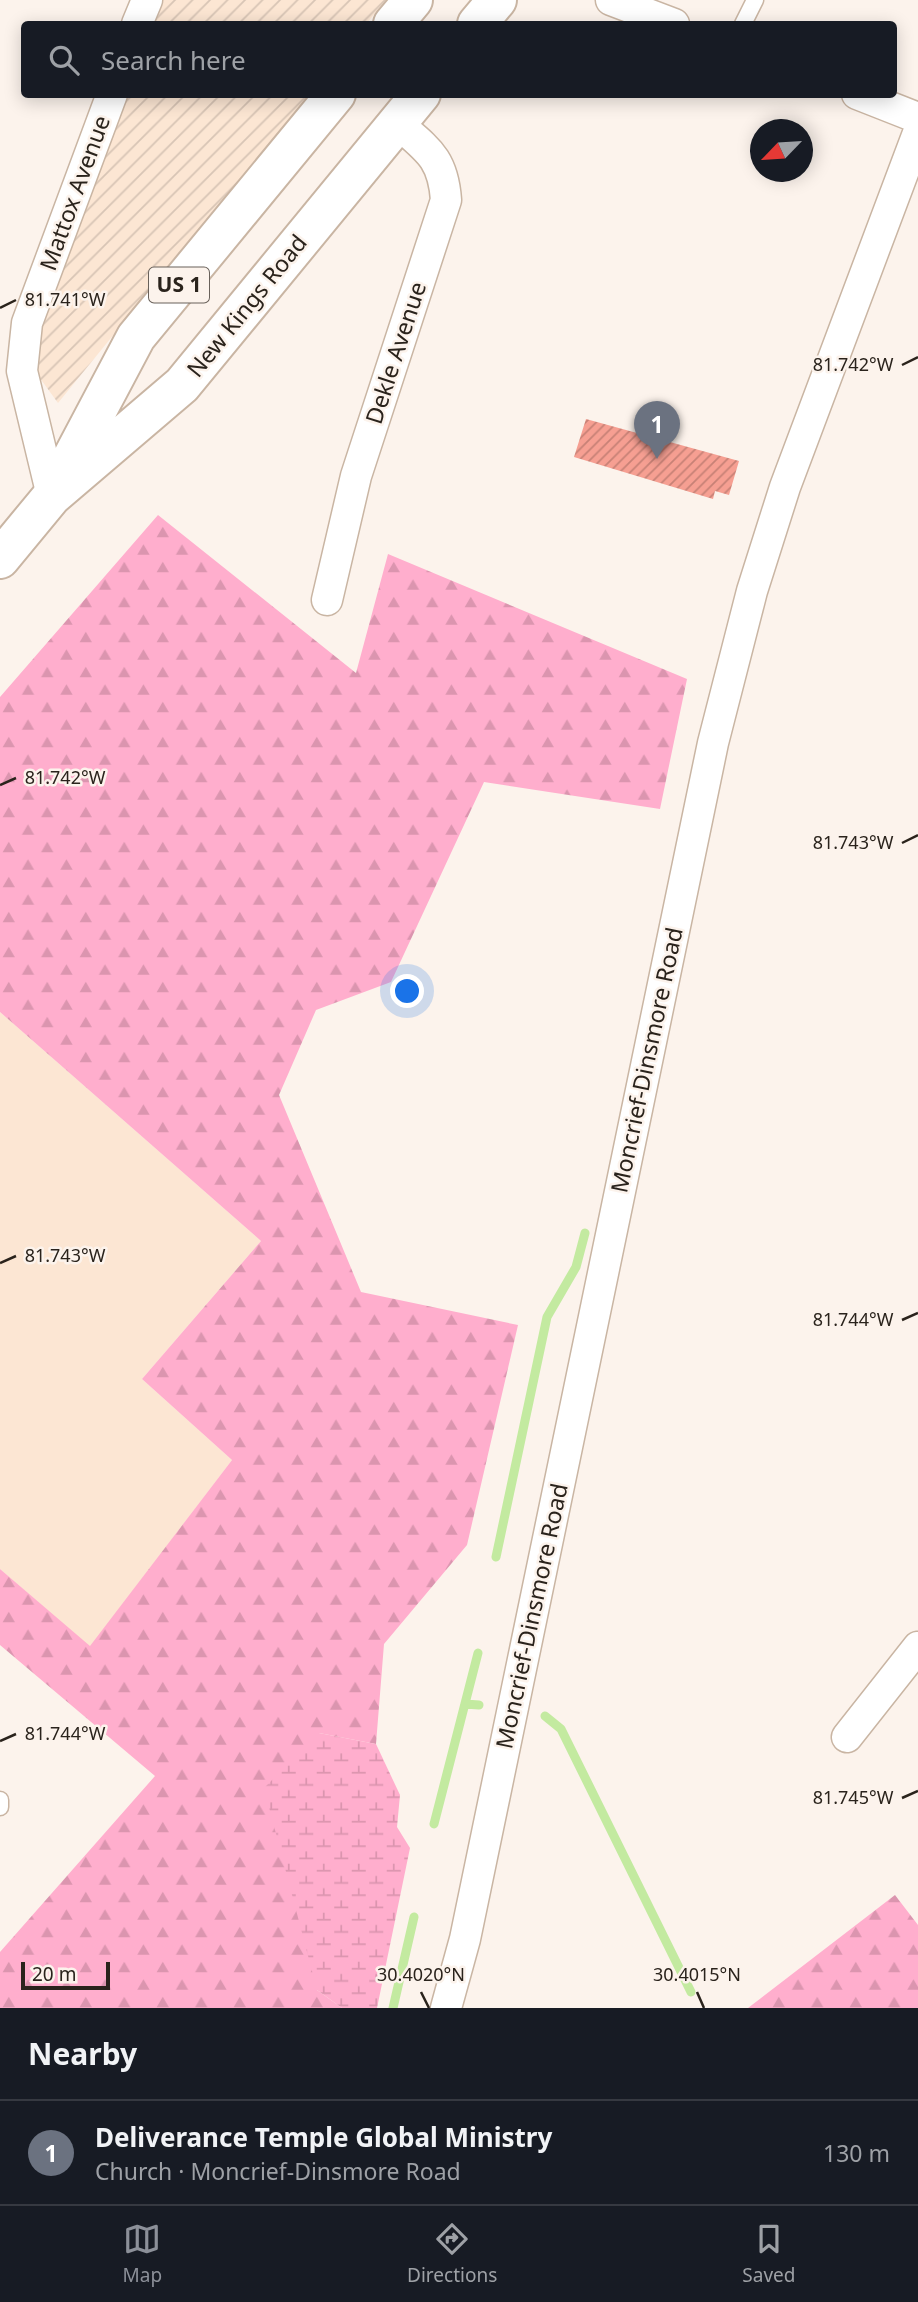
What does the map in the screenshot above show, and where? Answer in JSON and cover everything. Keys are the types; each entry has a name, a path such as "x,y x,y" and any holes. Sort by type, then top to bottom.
{"highway":[{"path":"396,21 413,0"},
{"path":"480,21 497,0"},
{"name":"New Kings Road","path":"52,496 136,337 333,98"},
{"name":"New Kings Road","path":"0,559 52,496 182,385 409,109"}],"street":[{"path":"139,21 146,0"},
{"path":"611,0 666,21"},
{"name":"Mattox Avenue","path":"52,496 22,371 27,323 111,98"},
{"path":"867,98 918,118"},
{"name":"Dekle Avenue","path":"327,600 356,476 446,200 444,174 409,109"},
{"name":"Moncrief-Dinsmore Road","path":"446,2008 465,1940 713,743 752,592 785,487 918,133"},
{"path":"846,1737 918,1647"}],"lane":[{"path":"744,21 755,0"},
{"path":"0,1800 0,1807"}],"shaded area":[{"path":"160,0 386,0 368,21 152,21"},
{"path":"124,98 307,98 58,403 34,370 43,315"},
{"path":"0,1012 261,1241 142,1379 232,1460 90,1647 0,1569"}],"green space":[{"path":"158,515 356,673 388,554 687,679 660,809 484,782 391,982 316,1010 279,1095 361,1292 518,1325 467,1545 384,1644 376,1744 319,1733 317,1990 342,2008 0,2008 0,1952 155,1776 0,1645 0,1569 90,1646 232,1460 142,1379 261,1241 0,1012 0,697"},
{"path":"319,1733 376,1744 400,1795 397,1827 410,1848 377,2008 342,2008 317,1990 264,1788"},
{"path":"895,1895 918,1925 918,2008 748,2008"}],"building":[{"path":"586,419 739,461 729,495 715,491 713,499 574,457"}],"waterway":[{"path":"496,1557 547,1317 576,1267 585,1233"},
{"path":"434,1824 478,1653"},
{"path":"465,1704 479,1705"},
{"path":"545,1716 561,1729 691,1992"},
{"path":"393,2008 414,1917"}],"place":[{"name":"Deliverance Temple Global Ministry","path":"657,459"}]}
